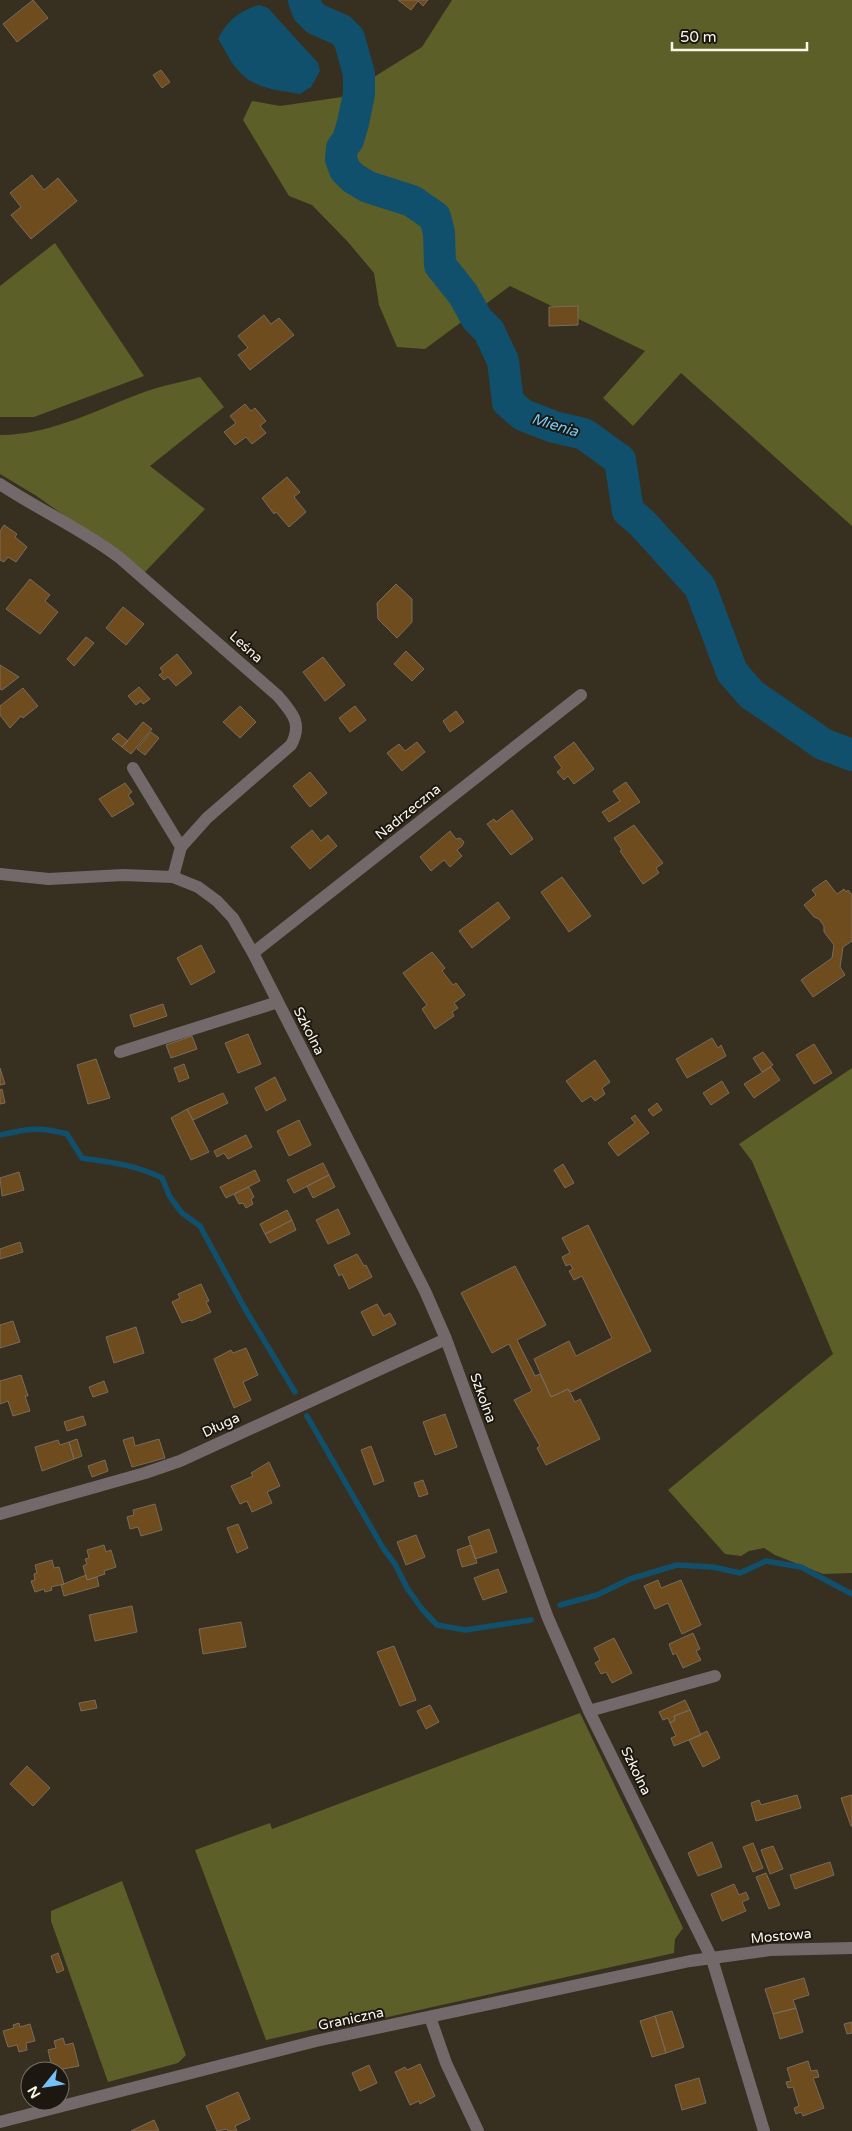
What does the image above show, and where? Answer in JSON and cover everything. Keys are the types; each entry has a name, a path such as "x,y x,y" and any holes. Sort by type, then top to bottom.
{"street":[{"name":"Leśna","path":"0,484 35,507 99,542 120,558 208,632 278,696 291,711 296,723 296,735 291,744 207,818 180,847 173,877"},
{"name":"Nadrzeczna","path":"253,953 581,695"},
{"path":"133,768 180,847"},
{"name":"Szkolna","path":"0,874 49,879 124,874 173,877 198,887 218,901 232,918 253,953 425,1291 446,1339 548,1618 589,1712 712,1959 764,2131"},
{"path":"120,1052 278,1002"},
{"name":"Długa","path":"0,1514 145,1473 180,1461 446,1339"},
{"path":"589,1712 715,1676"},
{"name":"Mostowa","path":"712,1959 770,1950 852,1948"},
{"name":"Graniczna","path":"0,2122 316,2042 690,1961 712,1959"},
{"path":"430,2017 446,2063 478,2131"}],"green space":[{"path":"452,0 852,0 852,526 681,373 633,426 603,398 645,351 510,286 425,349 397,347 379,305 374,273 348,242 312,205 289,196 243,120 252,101 280,106 342,97 422,47"},
{"path":"55,243 144,376 34,417 0,417 0,286"},
{"path":"200,377 224,407 150,466 205,509 145,572 35,495 0,474 0,435 38,431 57,426 147,391"},
{"path":"852,1068 852,1573 823,1574 775,1555 764,1548 749,1551 741,1556 725,1554 668,1490 833,1354 752,1161 739,1144"},
{"path":"580,1713 683,1928 675,1939 674,1953 352,2025 345,2022 266,2040 195,1850 270,1823 272,1829"},
{"path":"122,1881 186,2055 178,2063 108,2082 51,1921 51,1911"}],"water":[{"path":"259,5 268,8 318,63 320,71 311,87 300,94 266,88 250,81 234,66 218,39 234,18"}],"building":[{"path":"33,0 48,18 17,42 3,24"},
{"path":"398,0 428,0 423,6 418,1 411,10"},
{"path":"161,70 170,82 162,88 153,75"},
{"path":"32,175 44,190 58,178 77,201 31,239 11,215 21,207 10,193"},
{"path":"578,306 578,325 549,326 549,307"},
{"path":"264,315 271,324 279,318 294,335 250,370 238,355 248,348 238,336"},
{"path":"245,404 251,411 255,408 266,421 260,426 266,433 252,444 246,437 235,445 224,432 236,423 230,416"},
{"path":"287,477 300,492 294,497 306,512 289,527 276,512 274,514 262,498"},
{"path":"4,525 17,534 15,537 27,547 16,562 8,557 4,562 0,560 0,531"},
{"path":"30,579 50,595 45,601 58,612 40,634 6,609"},
{"path":"396,584 412,599 412,622 397,638 378,619 377,603"},
{"path":"123,607 144,624 126,645 106,628"},
{"path":"86,637 94,643 74,666 67,659"},
{"path":"406,651 424,669 412,681 394,664"},
{"path":"177,654 192,673 176,686 168,677 164,680 159,675 163,672 160,668"},
{"path":"323,657 345,685 325,701 303,672"},
{"path":"0,665 19,677 2,690 0,689"},
{"path":"139,687 150,699 143,704 141,701 136,705 128,696"},
{"path":"23,688 38,706 23,718 21,716 10,728 0,715 0,706"},
{"path":"240,706 256,722 240,738 223,722"},
{"path":"355,706 366,720 350,732 339,718"},
{"path":"456,711 464,722 450,732 443,721"},
{"path":"143,722 152,729 131,754 122,747"},
{"path":"151,732 159,738 145,755 137,749"},
{"path":"118,733 128,741 122,747 112,739"},
{"path":"417,742 425,752 402,771 387,753 399,744 405,751"},
{"path":"574,742 594,769 574,784 568,776 564,780 557,772 562,768 554,757"},
{"path":"310,772 327,793 310,807 293,786"},
{"path":"626,782 640,802 609,822 602,812 620,801 613,791"},
{"path":"125,783 132,792 128,795 134,804 112,817 99,799"},
{"path":"512,810 533,839 511,855 487,824 494,819 496,822"},
{"path":"634,825 663,863 656,868 659,873 643,884 620,851 622,850 614,838"},
{"path":"312,830 321,841 328,835 337,846 310,869 291,847"},
{"path":"450,831 456,839 460,838 464,842 457,850 462,856 450,867 444,860 431,871 420,857"},
{"path":"562,877 591,916 569,932 541,892"},
{"path":"826,880 837,894 844,889 846,892 848,890 852,895 852,941 843,947 840,967 845,975 813,997 801,980 832,958 834,945 824,932 824,926 819,919 814,917 804,905 816,895 812,890"},
{"path":"498,902 510,918 472,948 459,931"},
{"path":"201,945 215,972 191,985 177,958"},
{"path":"432,952 445,968 442,971 453,985 456,983 465,995 454,1003 458,1008 452,1012 454,1016 435,1029 422,1009 427,1005 403,973"},
{"path":"163,1004 167,1016 134,1027 130,1015"},
{"path":"248,1034 261,1064 238,1073 225,1043"},
{"path":"192,1036 197,1049 171,1058 166,1045"},
{"path":"712,1038 718,1048 721,1045 726,1056 687,1078 676,1059"},
{"path":"814,1044 832,1073 814,1084 796,1055"},
{"path":"763,1052 773,1065 762,1072 753,1058"},
{"path":"96,1059 110,1098 88,1104 77,1065"},
{"path":"595,1060 610,1082 602,1088 605,1094 595,1101 591,1096 582,1102 566,1081"},
{"path":"184,1064 189,1078 179,1082 174,1068"},
{"path":"771,1067 780,1080 754,1098 744,1084"},
{"path":"0,1068 5,1084 0,1085"},
{"path":"275,1077 286,1100 266,1111 255,1088"},
{"path":"722,1081 729,1093 711,1105 703,1093"},
{"path":"2,1089 5,1103 0,1104 0,1090"},
{"path":"223,1093 228,1103 193,1120 187,1109"},
{"path":"657,1103 662,1110 653,1116 648,1110"},
{"path":"187,1109 209,1152 191,1160 171,1118"},
{"path":"635,1115 649,1133 618,1156 608,1143 635,1123 631,1118"},
{"path":"299,1120 311,1145 289,1156 277,1131"},
{"path":"246,1135 252,1147 228,1159 224,1153 217,1157 214,1151"},
{"path":"323,1163 329,1175 294,1193 287,1180"},
{"path":"563,1164 574,1183 565,1188 554,1170"},
{"path":"255,1170 260,1181 226,1198 220,1187"},
{"path":"19,1172 24,1190 2,1196 0,1178"},
{"path":"329,1175 335,1187 313,1198 307,1186"},
{"path":"249,1187 254,1197 251,1199 253,1204 246,1208 243,1203 239,1204 234,1194"},
{"path":"338,1209 350,1234 328,1244 316,1220"},
{"path":"287,1210 292,1220 265,1234 260,1224"},
{"path":"292,1220 296,1230 270,1243 265,1234"},
{"path":"588,1225 651,1351 571,1392 568,1389 551,1397 534,1359 569,1341 576,1356 612,1338 582,1276 574,1280 569,1271 573,1269 570,1264 566,1266 562,1257 570,1253 562,1238"},
{"path":"20,1242 23,1252 0,1259 0,1249"},
{"path":"357,1254 364,1266 366,1265 372,1277 349,1289 342,1274 339,1276 334,1265"},
{"path":"515,1266 546,1325 517,1340 535,1376 540,1374 551,1397 568,1389 575,1402 580,1399 600,1439 546,1465 537,1448 540,1446 514,1400 532,1391 509,1344 492,1353 461,1293"},
{"path":"201,1284 209,1301 206,1302 211,1312 182,1323 172,1302 180,1298 178,1294"},
{"path":"377,1304 384,1316 390,1313 396,1324 373,1336 361,1312"},
{"path":"13,1321 20,1342 0,1348 0,1325"},
{"path":"136,1327 144,1353 114,1363 106,1337"},
{"path":"246,1348 258,1375 243,1382 251,1400 234,1408 214,1359 231,1350 233,1353"},
{"path":"21,1375 28,1396 25,1396 30,1411 13,1416 8,1401 0,1404 0,1381"},
{"path":"104,1381 108,1392 93,1397 89,1387"},
{"path":"445,1414 457,1447 435,1455 423,1422"},
{"path":"83,1416 86,1425 67,1431 64,1422"},
{"path":"133,1437 135,1446 159,1439 165,1458 132,1467 123,1440"},
{"path":"77,1439 82,1456 74,1459 69,1442"},
{"path":"58,1440 60,1445 69,1442 74,1459 42,1471 35,1447"},
{"path":"371,1446 384,1481 374,1485 361,1450"},
{"path":"105,1460 108,1471 92,1477 88,1466"},
{"path":"269,1462 280,1486 267,1492 272,1503 252,1512 247,1501 240,1504 231,1486 253,1476 251,1473"},
{"path":"423,1480 428,1494 419,1497 414,1483"},
{"path":"155,1504 162,1530 141,1536 138,1527 130,1529 127,1517 134,1515 133,1510"},
{"path":"238,1524 248,1548 237,1553 227,1528"},
{"path":"489,1529 497,1552 475,1559 468,1537"},
{"path":"416,1535 425,1557 406,1565 397,1542"},
{"path":"104,1545 106,1552 111,1550 116,1567 104,1571 105,1574 87,1580 83,1566 87,1564 85,1559 89,1558 87,1550"},
{"path":"471,1545 477,1563 462,1567 457,1550"},
{"path":"52,1560 54,1568 59,1567 64,1584 51,1587 52,1590 45,1592 44,1589 35,1592 31,1581 35,1580 34,1574 37,1573 35,1565"},
{"path":"498,1569 507,1592 483,1600 474,1578"},
{"path":"86,1575 87,1580 97,1577 99,1586 64,1596 61,1585"},
{"path":"658,1580 661,1588 681,1580 701,1625 682,1634 668,1603 655,1609 644,1586"},
{"path":"132,1606 137,1632 95,1641 89,1615"},
{"path":"241,1622 246,1647 203,1654 199,1629"},
{"path":"693,1633 700,1649 696,1651 701,1660 683,1668 676,1653 673,1655 669,1644"},
{"path":"614,1638 632,1673 612,1683 606,1672 601,1674 595,1663 600,1660 594,1648"},
{"path":"394,1646 416,1700 400,1706 377,1652"},
{"path":"95,1700 97,1708 81,1711 79,1703"},
{"path":"685,1700 690,1710 674,1716 675,1720 670,1723 668,1718 663,1720 659,1712"},
{"path":"430,1705 439,1722 426,1729 417,1711"},
{"path":"690,1710 701,1735 674,1746 671,1738 676,1736 670,1723 675,1720 674,1716"},
{"path":"707,1731 720,1758 703,1767 689,1740"},
{"path":"27,1766 50,1788 33,1806 10,1784"},
{"path":"797,1795 801,1808 756,1821 751,1803 759,1800 761,1805"},
{"path":"852,1795 852,1826 851,1826 841,1798"},
{"path":"712,1842 722,1867 698,1876 688,1853"},
{"path":"753,1843 763,1868 753,1872 743,1847"},
{"path":"773,1846 783,1869 770,1874 761,1850"},
{"path":"830,1862 834,1875 795,1889 790,1875"},
{"path":"766,1873 780,1905 769,1909 756,1877"},
{"path":"734,1884 739,1895 746,1892 749,1899 742,1902 746,1911 722,1921 711,1894"},
{"path":"58,1953 64,1970 57,1973 51,1956"},
{"path":"804,1978 809,1995 793,2000 796,2008 773,2014 765,1989"},
{"path":"796,2008 803,2032 780,2039 773,2014"},
{"path":"672,2011 684,2047 666,2053 655,2016"},
{"path":"655,2016 666,2053 652,2057 640,2021"},
{"path":"852,2022 852,2033 847,2034 844,2024"},
{"path":"19,2023 20,2027 30,2024 35,2041 26,2043 27,2050 19,2052 17,2045 8,2047 3,2031 14,2028 13,2025"},
{"path":"63,2038 65,2045 73,2043 79,2066 70,2068 70,2061 51,2061 48,2050 56,2048 54,2041"},
{"path":"808,2061 811,2071 817,2070 819,2077 813,2078 824,2108 803,2116 801,2112 796,2114 794,2108 799,2106 793,2087 788,2088 786,2082 791,2081 787,2068"},
{"path":"420,2064 435,2096 420,2104 419,2101 410,2105 395,2072 405,2067 407,2070"},
{"path":"369,2065 377,2083 360,2091 352,2073"},
{"path":"699,2078 706,2103 682,2110 675,2085"},
{"path":"238,2092 250,2119 235,2126 237,2131 228,2131 227,2129 217,2131 206,2106"},
{"path":"154,2120 159,2131 131,2131"}],"waterway":[{"name":"Mienia","path":"304,0 308,11 316,19 341,30 349,38 359,74 359,94 353,123 348,140 342,148 341,159 345,170 353,178 368,187 412,201 435,217 439,233 440,265 463,294 477,319 489,331 503,361 508,402 523,415 554,427 584,434 620,460 628,511 642,523 700,587 732,672 751,694 823,744 852,755"},
{"path":"0,1135 33,1129 67,1134 82,1158 133,1167 162,1178 170,1197 182,1213 200,1226 244,1307 295,1392"},
{"path":"307,1416 383,1548 395,1564 407,1588 422,1609 437,1625 465,1630 531,1620"},
{"path":"560,1605 597,1595 630,1579 677,1565 713,1567 740,1573 766,1561 801,1567 852,1594"}]}
